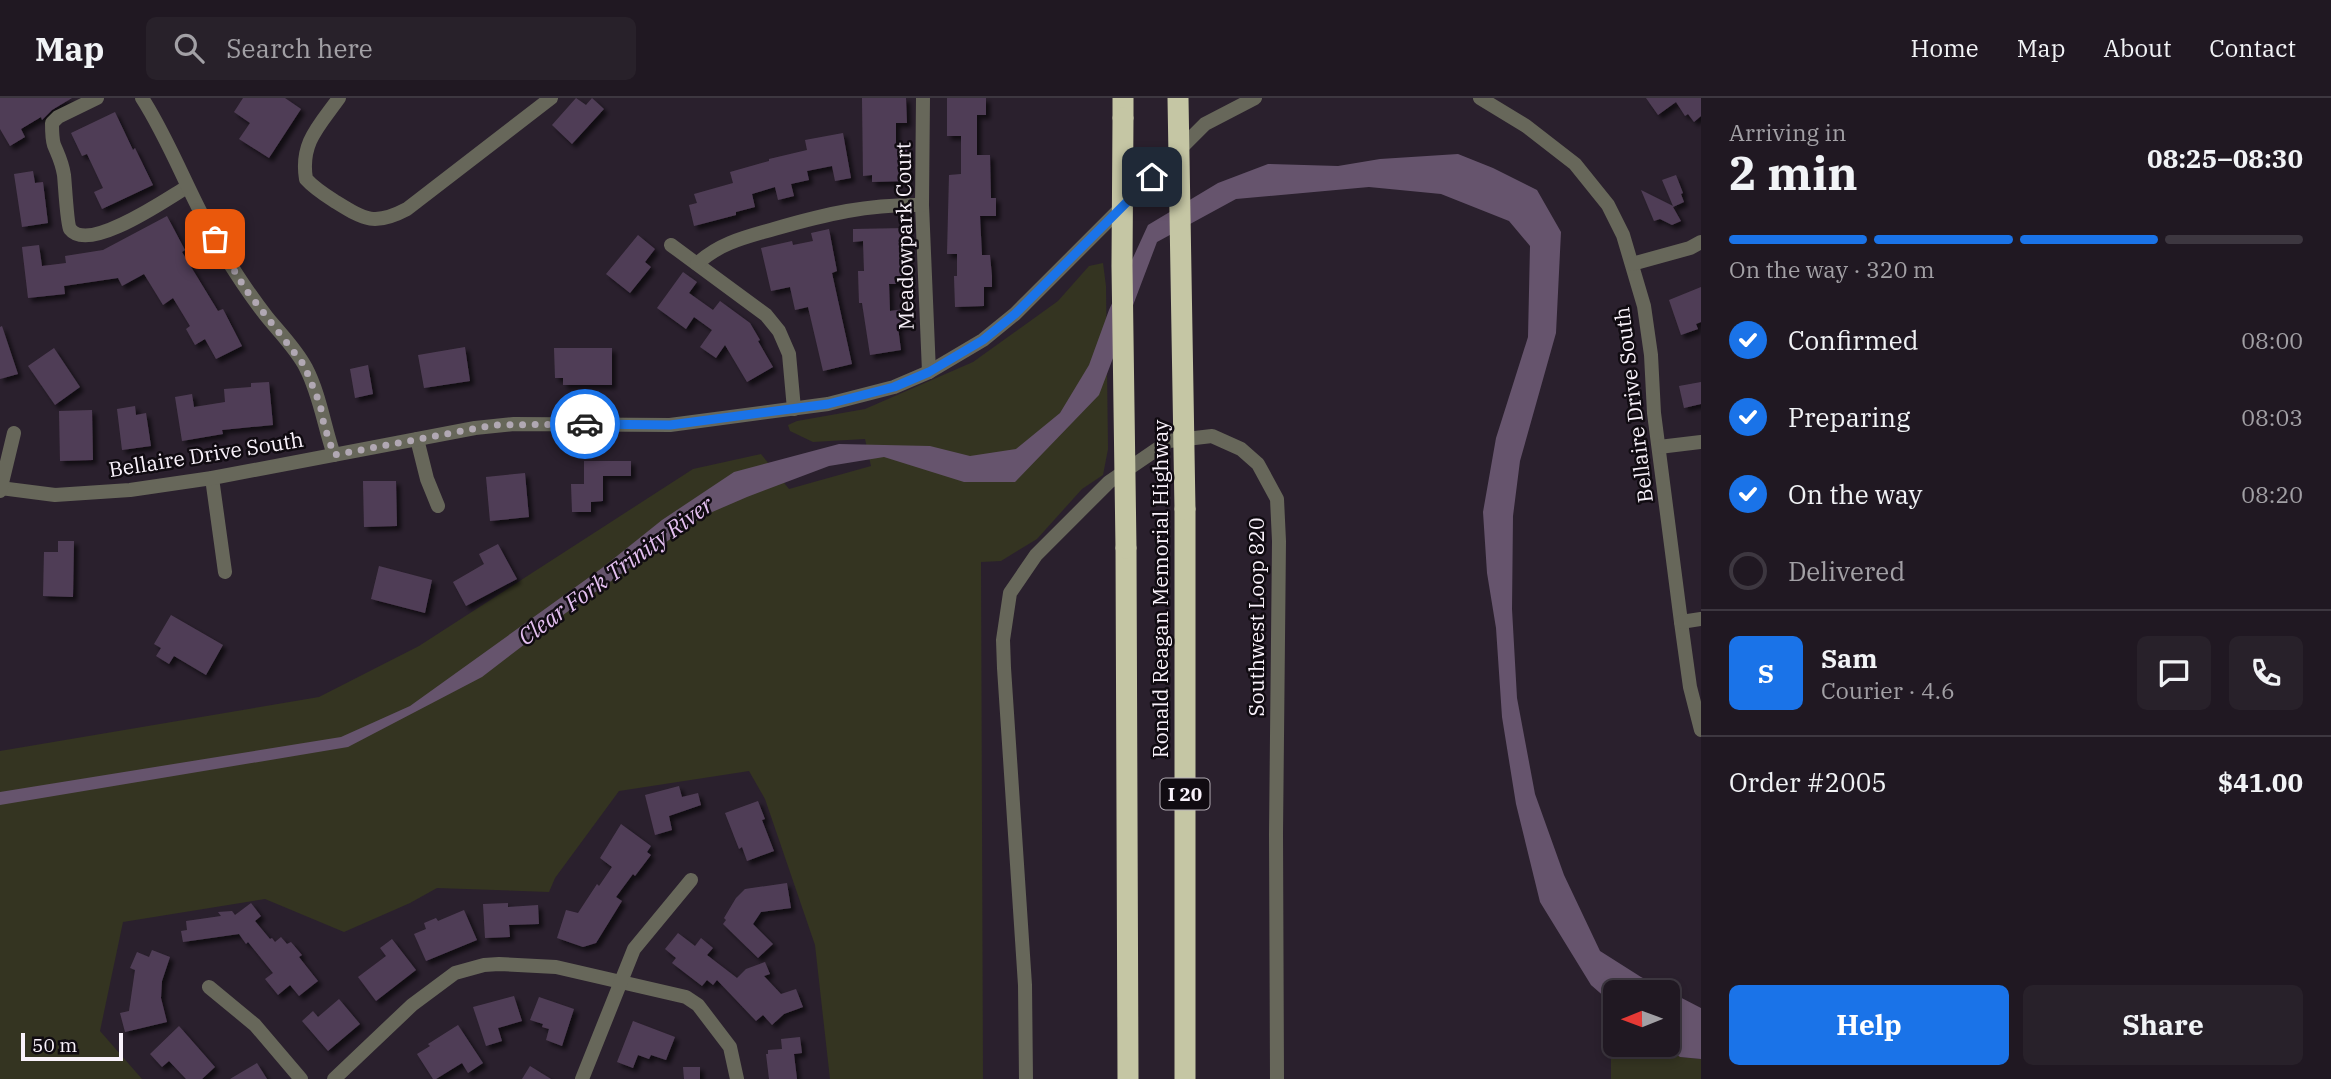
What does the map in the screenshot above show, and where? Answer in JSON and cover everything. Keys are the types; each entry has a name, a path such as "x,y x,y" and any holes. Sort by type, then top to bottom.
{"highway":[{"name":"Ronald Reagan Memorial Highway","path":"1178,98 1185,509 1185,1079"},
{"name":"Ronald Reagan Memorial Highway","path":"1123,108 1128,1079"}],"street":[{"path":"97,98 58,117 52,123 53,143 61,156 71,231 96,235 120,227 187,187"},
{"path":"142,98 155,117 187,187 215,239 246,290 304,365 320,404 334,455"},
{"path":"339,98 314,133 304,153 306,179 362,219 379,220 407,209 551,98"},
{"name":"Meadowpark Court","path":"923,98 922,205 929,372"},
{"name":"Bellaire Drive South","path":"0,489 55,495 130,490 212,478 494,425 670,425 794,409 894,387 929,372 983,340 1015,314 1205,124 1255,98"},
{"name":"Bellaire Drive South","path":"1480,98 1526,126 1575,164 1608,205 1623,235 1644,306 1681,622 1690,687 1701,730"},
{"path":"697,264 729,242 833,212 895,205 922,205"},
{"path":"1632,264 1690,248 1701,242"},
{"path":"671,244 766,315 779,331 789,354 794,409"},
{"path":"0,489 14,433"},
{"name":"Southwest Loop 820","path":"1026,1079 1025,985 1003,640 1010,593 1036,555 1110,482 1169,441 1212,436 1241,449 1258,464 1277,499 1277,1079"},
{"path":"417,439 427,479 438,506"},
{"path":"1659,447 1701,442"},
{"path":"212,478 225,572"},
{"path":"1681,622 1701,619"},
{"path":"582,1079 634,949 691,880"},
{"path":"334,1079 412,1005 455,974 499,964 556,967 685,997 698,1005 730,1047 737,1079"},
{"path":"209,987 255,1025 301,1079"}],"green space":[{"path":"1103,263 1106,286 1108,449 1103,475 1082,489 1037,539 1001,561 981,562 983,1079 830,1079 815,945 765,799 749,771 619,791 555,878 549,892 437,888 344,932 265,899 123,922 100,1031 142,1079 0,1079 0,751 319,697 419,646 693,469 761,454 789,489 871,466 865,439 813,442 790,431 788,425 865,409 973,362 1058,301 1089,266"},
{"path":"1611,1057 1701,1059 1701,1079 1611,1079"}],"water":[{"name":"Clear Fork Trinity River","path":"1458,154 1493,168 1537,190 1561,232 1556,333 1520,461 1513,516 1512,609 1517,698 1535,794 1564,875 1600,951 1647,980 1603,980 1603,996 1591,985 1540,902 1516,804 1502,717 1496,628 1487,573 1483,512 1496,438 1528,337 1530,246 1509,221 1441,194 1369,187 1236,199 1157,242 1099,395 1015,482 964,482 884,457 829,466 703,516 563,615 482,677 348,747 0,805 0,792 341,737 410,706 602,568 662,520 734,472 839,444 930,446 970,456 1016,449 1060,413 1089,365 1109,310 1148,225 1218,183 1268,164 1338,166 1380,159"},
{"path":"1680,997 1701,1008 1701,1059 1680,1057"}],"building":[{"path":"0,98 72,98 52,110 42,120 41,117 21,129 25,137 10,146 0,129"},
{"path":"243,98 285,98 301,109 269,158 239,139 250,123 234,112"},
{"path":"576,98 586,105 592,98 604,109 572,144 552,125"},
{"path":"862,98 906,98 907,123 896,123 896,147 907,147 908,181 872,182 872,175 863,176"},
{"path":"947,98 986,98 986,115 977,115 977,155 990,155 991,198 996,198 996,216 980,216 982,255 990,255 992,276 992,287 984,287 984,306 955,307 954,276 957,276 957,254 947,254 949,175 961,174 961,136 947,136"},
{"path":"1646,98 1701,98 1701,116 1694,122 1688,114 1685,116 1676,102 1658,115"},
{"path":"115,112 153,185 102,209 94,192 103,188 87,154 82,156 71,133"},
{"path":"843,133 851,178 835,181 832,166 807,171 809,180 791,184 794,196 778,200 775,187 752,194 755,207 694,226 689,205 697,203 694,194 733,183 730,172 807,150 805,140"},
{"path":"33,171 35,183 43,182 48,223 22,227 14,174"},
{"path":"1676,175 1684,202 1673,207 1681,221 1672,225 1660,219 1654,221 1641,190 1673,206 1662,180"},
{"path":"167,216 185,250 182,252 218,311 223,309 242,346 216,359 205,339 195,345 186,329 190,326 173,298 163,305 144,274 122,286 118,278 64,286 65,294 28,298 22,247 39,245 42,266 66,263 65,256 103,250"},
{"path":"907,228 906,284 889,284 890,311 904,309 907,325 898,327 901,350 870,355 862,303 859,303 858,271 864,271 863,241 853,242 853,229"},
{"path":"829,229 837,271 832,273 852,364 823,371 808,307 795,310 790,287 771,291 761,248 792,241 793,245 813,241 811,233"},
{"path":"638,235 655,249 645,262 651,267 630,293 606,274"},
{"path":"683,272 697,282 689,293 713,310 720,301 750,323 773,367 747,382 725,345 716,358 700,347 712,330 694,317 686,329 657,308"},
{"path":"1701,287 1701,322 1696,324 1698,329 1681,335 1669,300"},
{"path":"2,326 18,374 0,379 0,327"},
{"path":"465,347 470,381 424,388 418,355"},
{"path":"54,348 80,387 55,405 28,366"},
{"path":"554,348 612,348 612,385 563,385 563,378 555,378"},
{"path":"368,365 373,394 355,398 350,369"},
{"path":"269,382 273,425 222,430 223,434 182,441 175,397 192,394 194,407 225,402 224,389 251,387 251,383"},
{"path":"1701,382 1701,404 1684,408 1679,386"},
{"path":"135,406 136,415 146,413 151,446 122,450 117,409"},
{"path":"92,410 93,460 60,461 59,411"},
{"path":"584,461 631,461 631,476 603,476 603,501 591,502 591,512 572,512 571,484 584,484"},
{"path":"525,473 529,517 490,521 486,477"},
{"path":"363,481 396,481 397,526 364,527"},
{"path":"58,541 74,541 73,597 43,596 44,552 58,552"},
{"path":"498,544 517,579 466,606 453,582 484,564 479,554"},
{"path":"379,566 432,580 425,613 371,599"},
{"path":"171,615 223,645 206,675 174,656 169,664 156,656 161,648 154,644"},
{"path":"679,786 682,797 698,793 701,805 669,816 672,830 655,835 645,795"},
{"path":"758,801 774,851 747,861 742,847 739,849 725,813"},
{"path":"621,824 651,846 647,852 651,855 616,897 622,901 596,943 583,947 557,938 566,910 578,913 612,867 600,858"},
{"path":"787,883 791,908 761,912 753,924 773,944 758,958 723,924 726,920 724,918 745,889"},
{"path":"251,903 261,916 255,921 270,939 275,942 281,937 287,944 291,942 318,981 299,996 290,985 278,995 265,979 273,973 239,934 183,942 181,931 187,930 186,921 221,916 218,912 232,911 235,915"},
{"path":"508,903 508,907 538,905 539,924 509,925 510,937 485,938 483,904"},
{"path":"464,910 477,940 426,961 414,934 426,929 424,923 436,918 438,921"},
{"path":"678,933 695,946 701,938 713,948 707,955 737,978 746,969 765,962 770,974 764,976 781,994 796,989 803,1007 784,1014 772,1025 763,1015 756,1021 717,980 713,985 707,980 702,986 672,963 676,958 665,949"},
{"path":"392,939 416,970 376,1001 358,977 386,956 380,948"},
{"path":"152,950 170,957 162,981 161,998 167,1022 125,1032 120,1013 129,1011 135,970 130,968 137,952 149,957"},
{"path":"514,996 522,1021 498,1028 502,1041 486,1046 473,1007"},
{"path":"539,997 574,1009 562,1046 546,1040 549,1029 530,1020"},
{"path":"339,999 360,1024 328,1051 302,1021 313,1011 318,1017"},
{"path":"633,1021 675,1037 666,1060 651,1055 649,1059 638,1055 633,1068 617,1062"},
{"path":"458,1025 483,1063 468,1073 462,1063 433,1079 417,1054"},
{"path":"179,1026 215,1067 202,1079 186,1079 169,1061 162,1067 150,1054"},
{"path":"800,1037 802,1053 794,1054 797,1079 769,1079 766,1054 768,1050 782,1049 781,1039"},
{"path":"257,1063 267,1079 230,1079"},
{"path":"530,1066 551,1079 522,1079"},
{"path":"683,1067 700,1067 700,1079 684,1079"}],"way so far":[{"path":"215,239 246,290 304,365 320,404 334,455 494,425 585,424"}],"route":[{"path":"585,424 670,425 828,404 894,387 929,372 983,340 1015,314 1152,177"}]}
